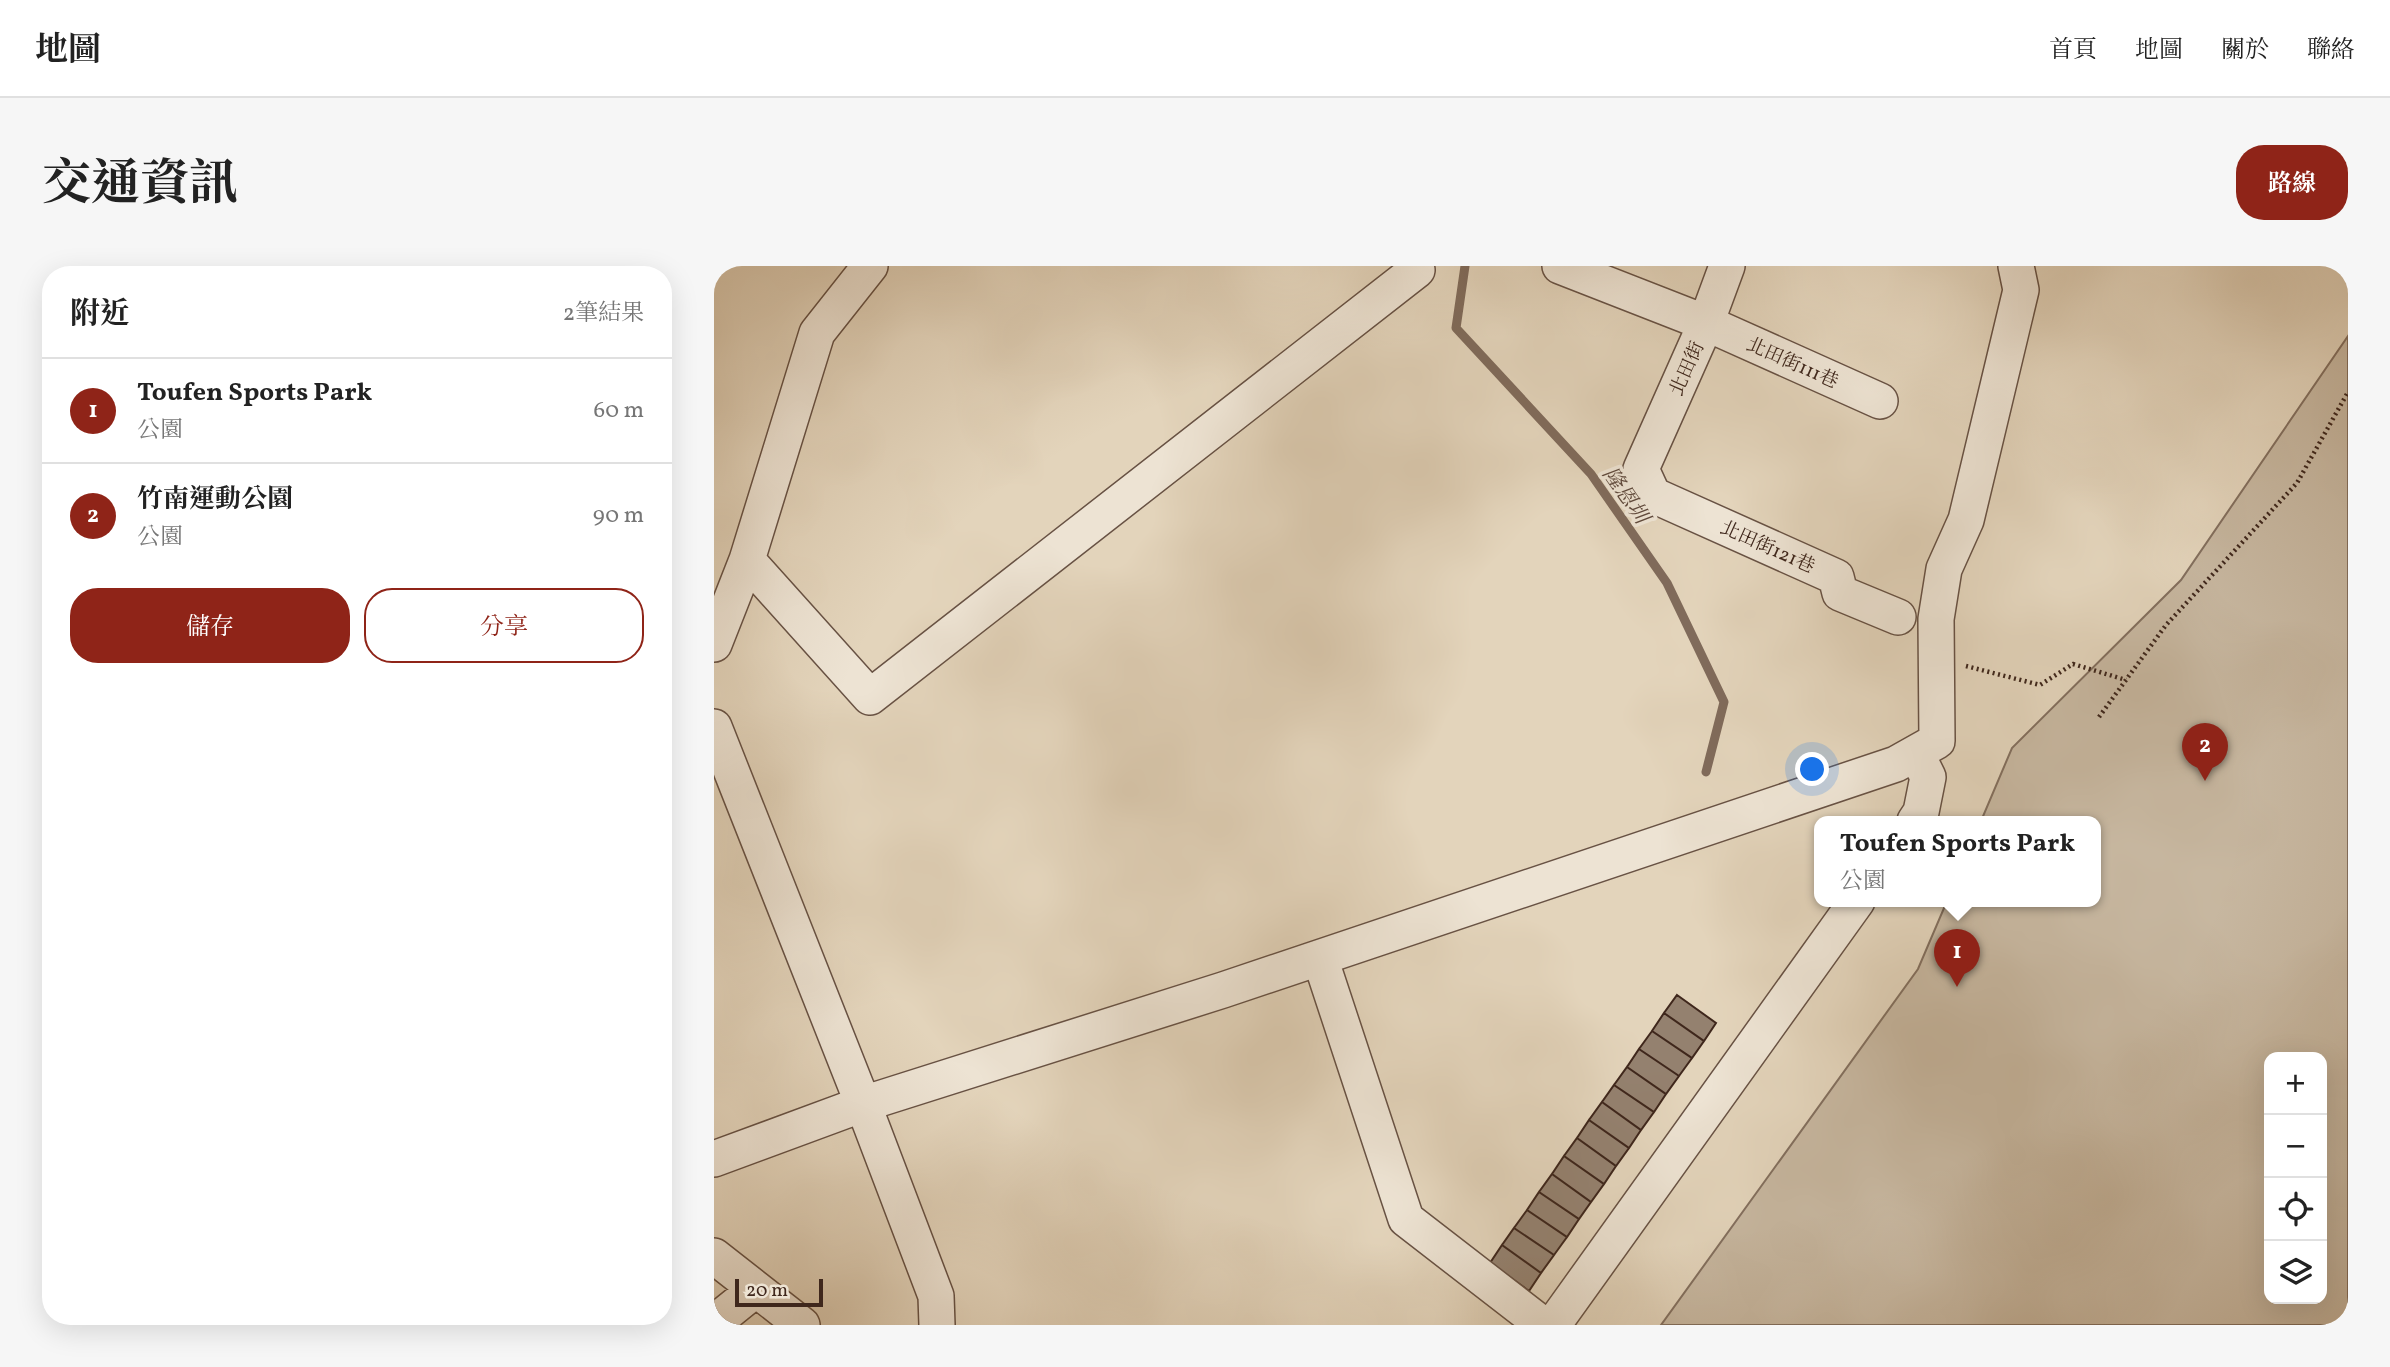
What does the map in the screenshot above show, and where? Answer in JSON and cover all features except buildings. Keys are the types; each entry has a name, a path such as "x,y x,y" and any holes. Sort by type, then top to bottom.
{"street":[{"path":"714,644 747,560 817,333 870,266"},
{"name":"北田街111巷","path":"1560,266 1706,323 1880,401"},
{"name":"北田街","path":"1641,469 1706,323 1727,266"},
{"path":"714,1159 863,1104 1320,958 1896,764 1937,741 1936,620 1944,569 1966,520 2018,303 2021,290 2016,266"},
{"path":"747,560 870,697 1417,270"},
{"name":"北田街121巷","path":"1641,469 1653,495 1836,576 1840,593 1898,617"},
{"path":"714,727 936,1296 937,1325"},
{"path":"1916,753 1928,778 1918,816"},
{"path":"1553,1325 1853,907"},
{"path":"1320,958 1406,1219 1542,1325"},
{"path":"714,1256 802,1325"},
{"path":"714,1323 756,1289"}],"path":[{"path":"2099,717 2166,625 2297,483 2348,393"},
{"path":"1937,658 2040,685 2073,664 2126,680"}],"shaded area":[{"path":"2348,336 2348,1325 1661,1325 1918,969 1944,907 2101,907 2101,816 1983,816 2012,748 2181,580"}],"waterway":[{"name":"隆恩圳","path":"1465,266 1456,328 1591,474 1667,583 1724,702 1706,772"}],"place":[{"name":"竹南運動公園","path":"2205,781"},
{"name":"Toufen Sports Park","path":"1957,987"}]}
